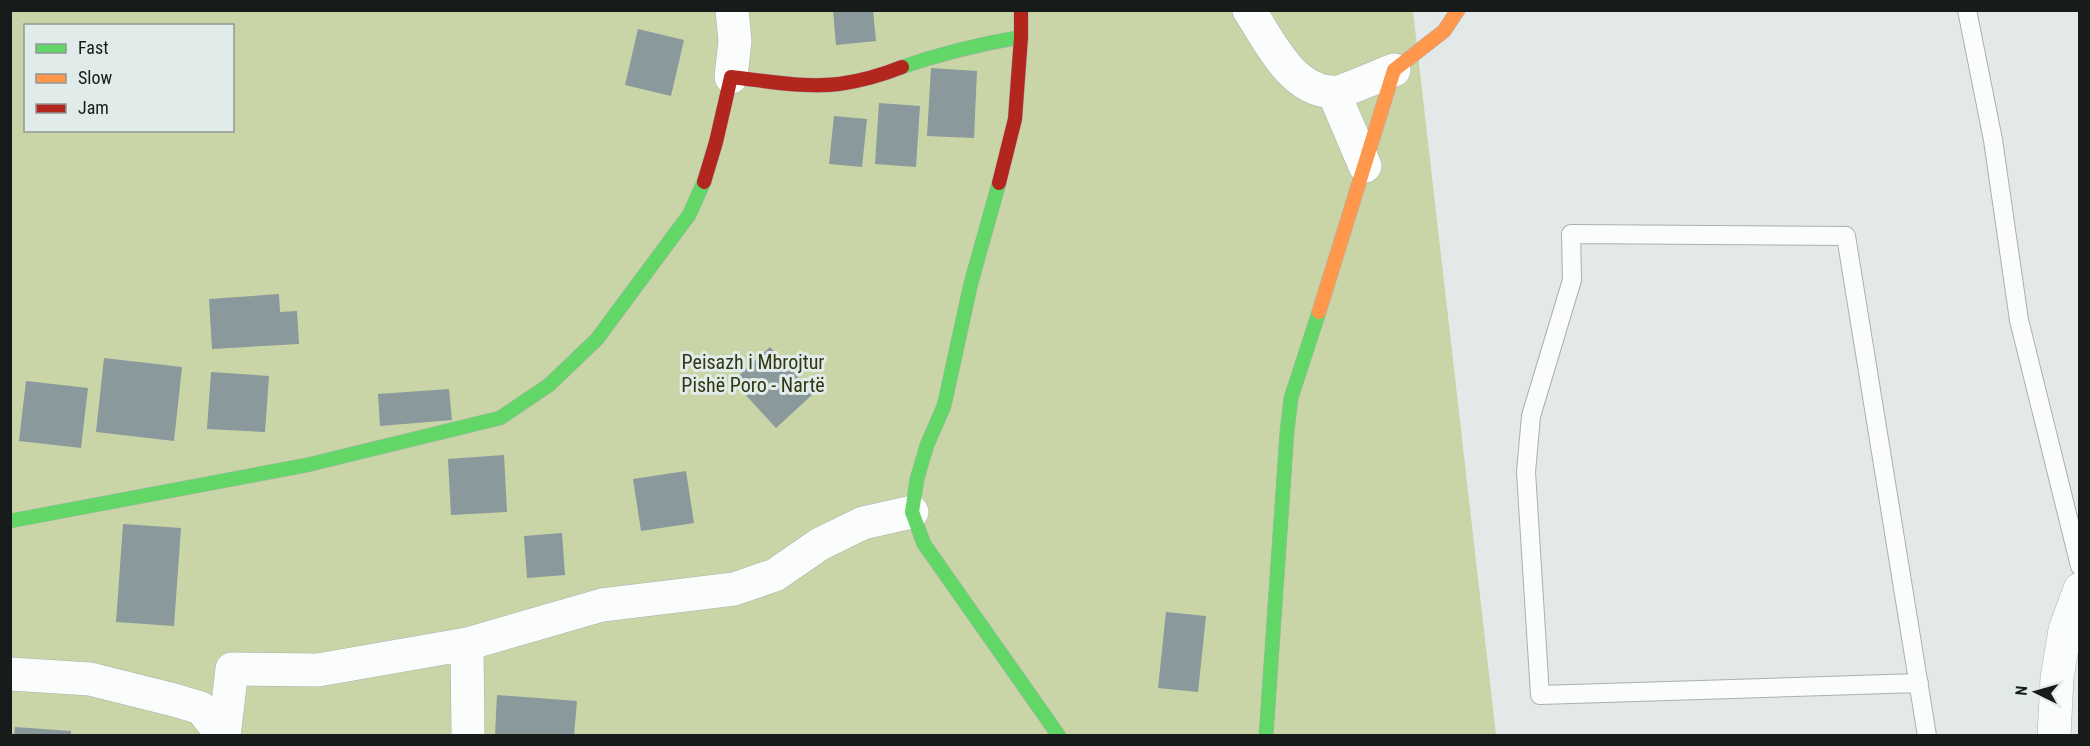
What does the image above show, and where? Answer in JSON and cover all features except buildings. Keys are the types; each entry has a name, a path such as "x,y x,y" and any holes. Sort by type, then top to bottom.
{"street":[{"path":"10,521 307,465 500,418 549,385 597,339 689,215 703,184 716,142 731,77 735,41 732,10"},
{"path":"1021,10 1015,119 974,273 944,406 927,445 917,479 912,512 924,544 1059,735"},
{"path":"1249,10 1290,72 1310,86 1334,93 1394,70 1405,59 1446,29 1458,10"},
{"path":"731,77 790,83 838,84 878,76 950,51 1021,37"},
{"path":"1266,735 1287,432 1292,398 1394,70"},
{"path":"1334,93 1365,166"},
{"path":"224,735 232,669 318,670 467,644 602,605 734,589 775,575 820,544 863,523 912,512"},
{"path":"2054,735 2057,678 2064,640 2079,589"},
{"path":"467,644 468,735"},
{"path":"10,674 90,679 174,700 201,708 224,735"}],"lane":[{"path":"1966,10 1994,140 2019,320 2079,566"},
{"path":"1919,683 1540,695 1526,472 1531,416 1572,280 1571,234 1846,236 1919,683 1927,735"}],"green space":[{"name":"Peisazh i Mbrojtur Pishë Poro - Nartë","path":"10,11 1413,11 1496,735 11,735"}],"traffic: fast":[{"path":"902,67 961,49 1021,37"},
{"path":"10,521 307,465 500,418 549,385 597,339 689,215 704,182"},
{"path":"999,183 971,283 944,406 927,445 917,479 912,512 924,544 1059,736"},
{"path":"1266,736 1291,398 1319,312"}],"traffic: slow":[{"path":"1319,312 1394,70 1444,31 1458,10"}],"traffic: jam":[{"path":"999,183 1015,119 1021,10"},
{"path":"704,182 731,77 785,84 826,85 863,79 902,67"}]}
